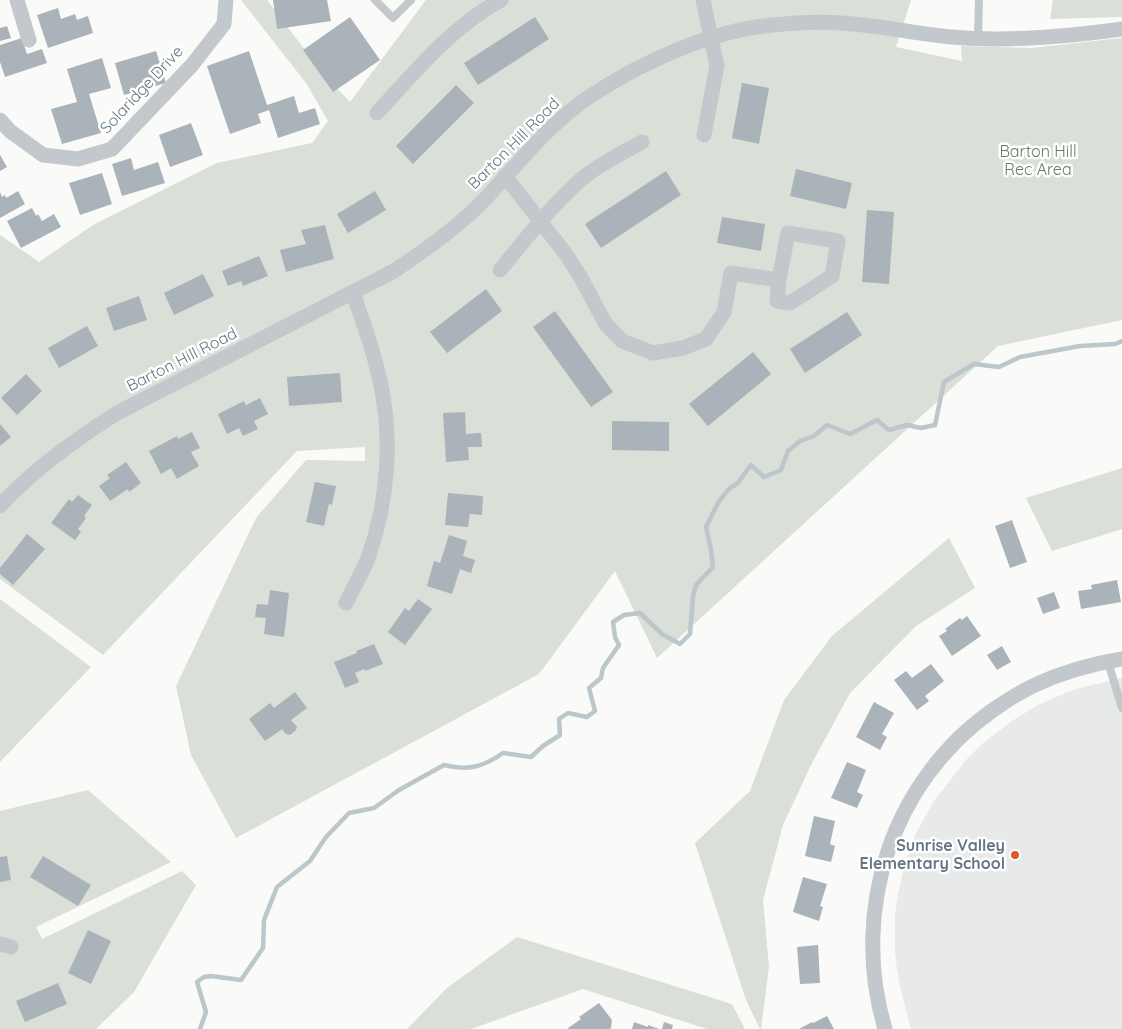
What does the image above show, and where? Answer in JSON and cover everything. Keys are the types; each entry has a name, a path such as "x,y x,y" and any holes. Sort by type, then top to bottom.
{"street":[{"path":"17,0 29,40"},
{"name":"Solaridge Drive","path":"0,120 10,131 43,154 78,159 112,149 192,64 224,24 226,0"},
{"path":"377,113 450,35 488,7 501,0"},
{"path":"703,0 717,66 704,135"},
{"name":"Barton Hill Road","path":"0,506 40,468 117,413 353,293 394,271 434,244 483,201 538,140 564,116 591,96 624,76 665,56 711,39 771,25 852,23 951,37 1007,40 1088,34 1122,28"},
{"path":"500,270 575,184 642,142"},
{"path":"505,176 541,221 580,276 605,323 622,341 653,353 683,348 706,340 724,312 731,274 779,280"},
{"path":"788,233 838,241 832,276 790,302 777,301 779,280 788,233"},
{"path":"346,603 368,558 380,516 386,484 387,447 385,410 380,381 353,293"},
{"path":"885,1029 875,984 872,951 873,924 878,886 887,852 899,822 913,796 931,769 953,744 979,720 1009,699 1056,676 1115,660"}],"lane":[{"path":"375,0 393,18 411,0"},
{"path":"978,38 979,0"},
{"path":"1115,660 1122,708"}],"shaded area":[{"name":"Sunrise Valley Elementary School","path":"1122,678 1122,1029 911,1029 897,970 895,914 905,863 916,833 934,801 965,761 983,743 1012,721 1038,705 1068,692"}],"green space":[{"name":"Barton Hill Rec Area","path":"241,0 267,0 325,76 350,102 426,0 911,0 896,47 962,61 961,46 1031,48 1122,38 1122,320 998,346 657,658 615,571 539,674 236,838 191,755 176,686 256,518 306,460 365,461 365,447 297,451 103,655 0,579 0,235 39,262 93,225 217,163 312,143 328,121 306,83"},
{"path":"1053,0 1122,0 1122,17 1050,19"},
{"path":"1122,468 1122,529 1052,551 1026,498"},
{"path":"949,538 975,588 916,626 850,693 812,763 783,825 763,900 769,967 760,1029 746,1000 695,843 750,791 784,700 832,636"},
{"path":"0,599 91,667 0,762"},
{"path":"88,790 171,862 36,927 42,939 182,871 196,885 134,992 96,1029 0,1029 0,811"},
{"path":"517,937 732,1004 745,1029 707,1029 583,989 471,1029 407,1029 447,988"}],"building":[{"path":"273,0 327,0 331,21 277,29"},
{"path":"58,8 61,19 75,14 77,20 88,16 93,33 48,48 37,15"},
{"path":"350,17 380,60 333,92 303,50"},
{"path":"535,17 549,39 478,85 464,63"},
{"path":"7,26 11,38 0,41 0,28"},
{"path":"22,38 27,54 42,49 47,63 5,77 0,62 0,45"},
{"path":"156,51 166,83 124,95 115,63"},
{"path":"249,51 267,105 294,96 299,113 315,108 320,124 278,138 269,110 258,114 261,123 230,134 207,66"},
{"path":"102,58 111,88 89,94 101,133 62,144 51,109 77,102 67,69"},
{"path":"742,83 769,88 759,144 732,138"},
{"path":"456,85 474,103 413,164 396,146"},
{"path":"191,123 203,155 170,167 159,135"},
{"path":"0,155 7,167 0,171"},
{"path":"131,158 134,170 158,162 165,183 122,196 112,164"},
{"path":"796,169 852,183 846,209 790,196"},
{"path":"666,171 681,195 601,248 585,224"},
{"path":"102,173 112,204 80,215 69,183"},
{"path":"18,191 25,204 0,218 0,192 2,197 5,195 6,198"},
{"path":"375,191 386,210 348,233 337,214"},
{"path":"32,208 36,216 38,214 42,221 54,214 61,227 21,248 7,221"},
{"path":"867,210 894,212 889,284 862,282"},
{"path":"722,217 765,224 761,251 717,243"},
{"path":"325,225 334,259 286,272 280,250 306,244 301,230"},
{"path":"259,256 268,276 243,286 241,281 228,286 222,271"},
{"path":"203,274 214,296 174,315 164,293"},
{"path":"486,289 502,311 447,353 430,332"},
{"path":"139,296 147,320 114,331 106,308"},
{"path":"555,311 613,392 591,407 533,327"},
{"path":"847,312 862,335 805,373 790,349"},
{"path":"87,326 98,346 59,368 48,348"},
{"path":"753,352 771,374 708,426 689,404"},
{"path":"340,373 342,402 289,406 287,377"},
{"path":"26,374 42,391 17,415 1,398"},
{"path":"260,398 268,414 254,421 258,429 243,436 239,428 227,434 218,414 244,401 246,405"},
{"path":"465,412 466,434 481,433 482,447 468,447 469,460 446,462 443,413"},
{"path":"612,421 669,422 669,451 612,450"},
{"path":"0,424 11,437 0,446"},
{"path":"192,432 200,448 191,452 199,466 177,479 171,468 161,474 149,451 177,436 178,439"},
{"path":"126,462 141,483 129,492 128,489 110,501 99,486 110,478 107,475"},
{"path":"315,482 336,486 332,505 329,504 324,526 306,522"},
{"path":"448,493 483,496 482,515 470,514 468,527 445,525"},
{"path":"78,495 92,505 84,516 86,518 78,529 81,532 75,540 51,523 69,499 72,502"},
{"path":"1012,520 1027,562 1010,568 995,526"},
{"path":"27,534 45,549 13,585 0,574 0,568"},
{"path":"449,535 467,541 463,556 475,560 471,573 460,569 452,594 427,586 434,561 440,563"},
{"path":"1117,580 1121,602 1081,609 1078,591 1092,589 1091,585"},
{"path":"270,590 289,593 284,637 264,634 266,618 255,617 257,604 268,605"},
{"path":"1054,592 1060,608 1043,614 1037,598"},
{"path":"418,599 432,609 405,645 388,632 405,608 409,611"},
{"path":"967,616 981,636 952,656 939,636 960,618 962,620"},
{"path":"374,644 383,664 355,673 359,682 345,688 334,662"},
{"path":"1002,646 1011,662 997,670 987,655"},
{"path":"931,664 944,681 925,696 929,701 917,710 894,680 906,671 912,678"},
{"path":"295,692 307,708 291,720 297,727 296,730 290,735 286,734 282,729 265,741 249,719 270,703 274,708"},
{"path":"874,702 894,713 882,734 887,737 880,750 856,737"},
{"path":"847,762 866,770 857,792 863,795 857,808 831,798"},
{"path":"814,816 835,821 830,844 835,846 831,862 805,856"},
{"path":"7,856 11,880 0,882 0,857"},
{"path":"43,856 91,885 78,906 30,877"},
{"path":"803,877 827,884 820,906 823,907 819,921 793,912"},
{"path":"88,930 111,941 91,984 68,973"},
{"path":"818,945 820,983 800,984 797,947"},
{"path":"58,983 67,1004 25,1022 16,1001"},
{"path":"599,1003 612,1020 610,1029 568,1028 581,1019 579,1017"},
{"path":"827,1016 834,1029 799,1029 812,1022"},
{"path":"634,1022 648,1027 648,1025 659,1029 632,1029"},
{"path":"664,1022 673,1025 672,1029 662,1029"}],"waterway":[{"path":"200,1029 206,1012 197,982 204,977 211,976 241,980 263,948 264,920 277,887 310,861 326,837 349,813 374,808 399,790 444,765 468,768 482,765 503,753 531,757 543,746 560,735 559,719 568,713 587,717 595,711 589,688 601,678 603,668 619,645 615,637 613,622 624,615 640,613 662,634 680,644 690,634 693,596 696,585 713,567 706,527 719,501 730,488 737,484 751,465 764,477 781,470 788,451 800,441 814,436 827,425 850,434 877,420 889,430 907,425 921,428 935,425 944,382 974,364 999,367 1020,357 1080,346 1115,344 1122,341"}],"place":[{"name":"Sunrise Valley Elementary School","path":"1015,855"}]}
